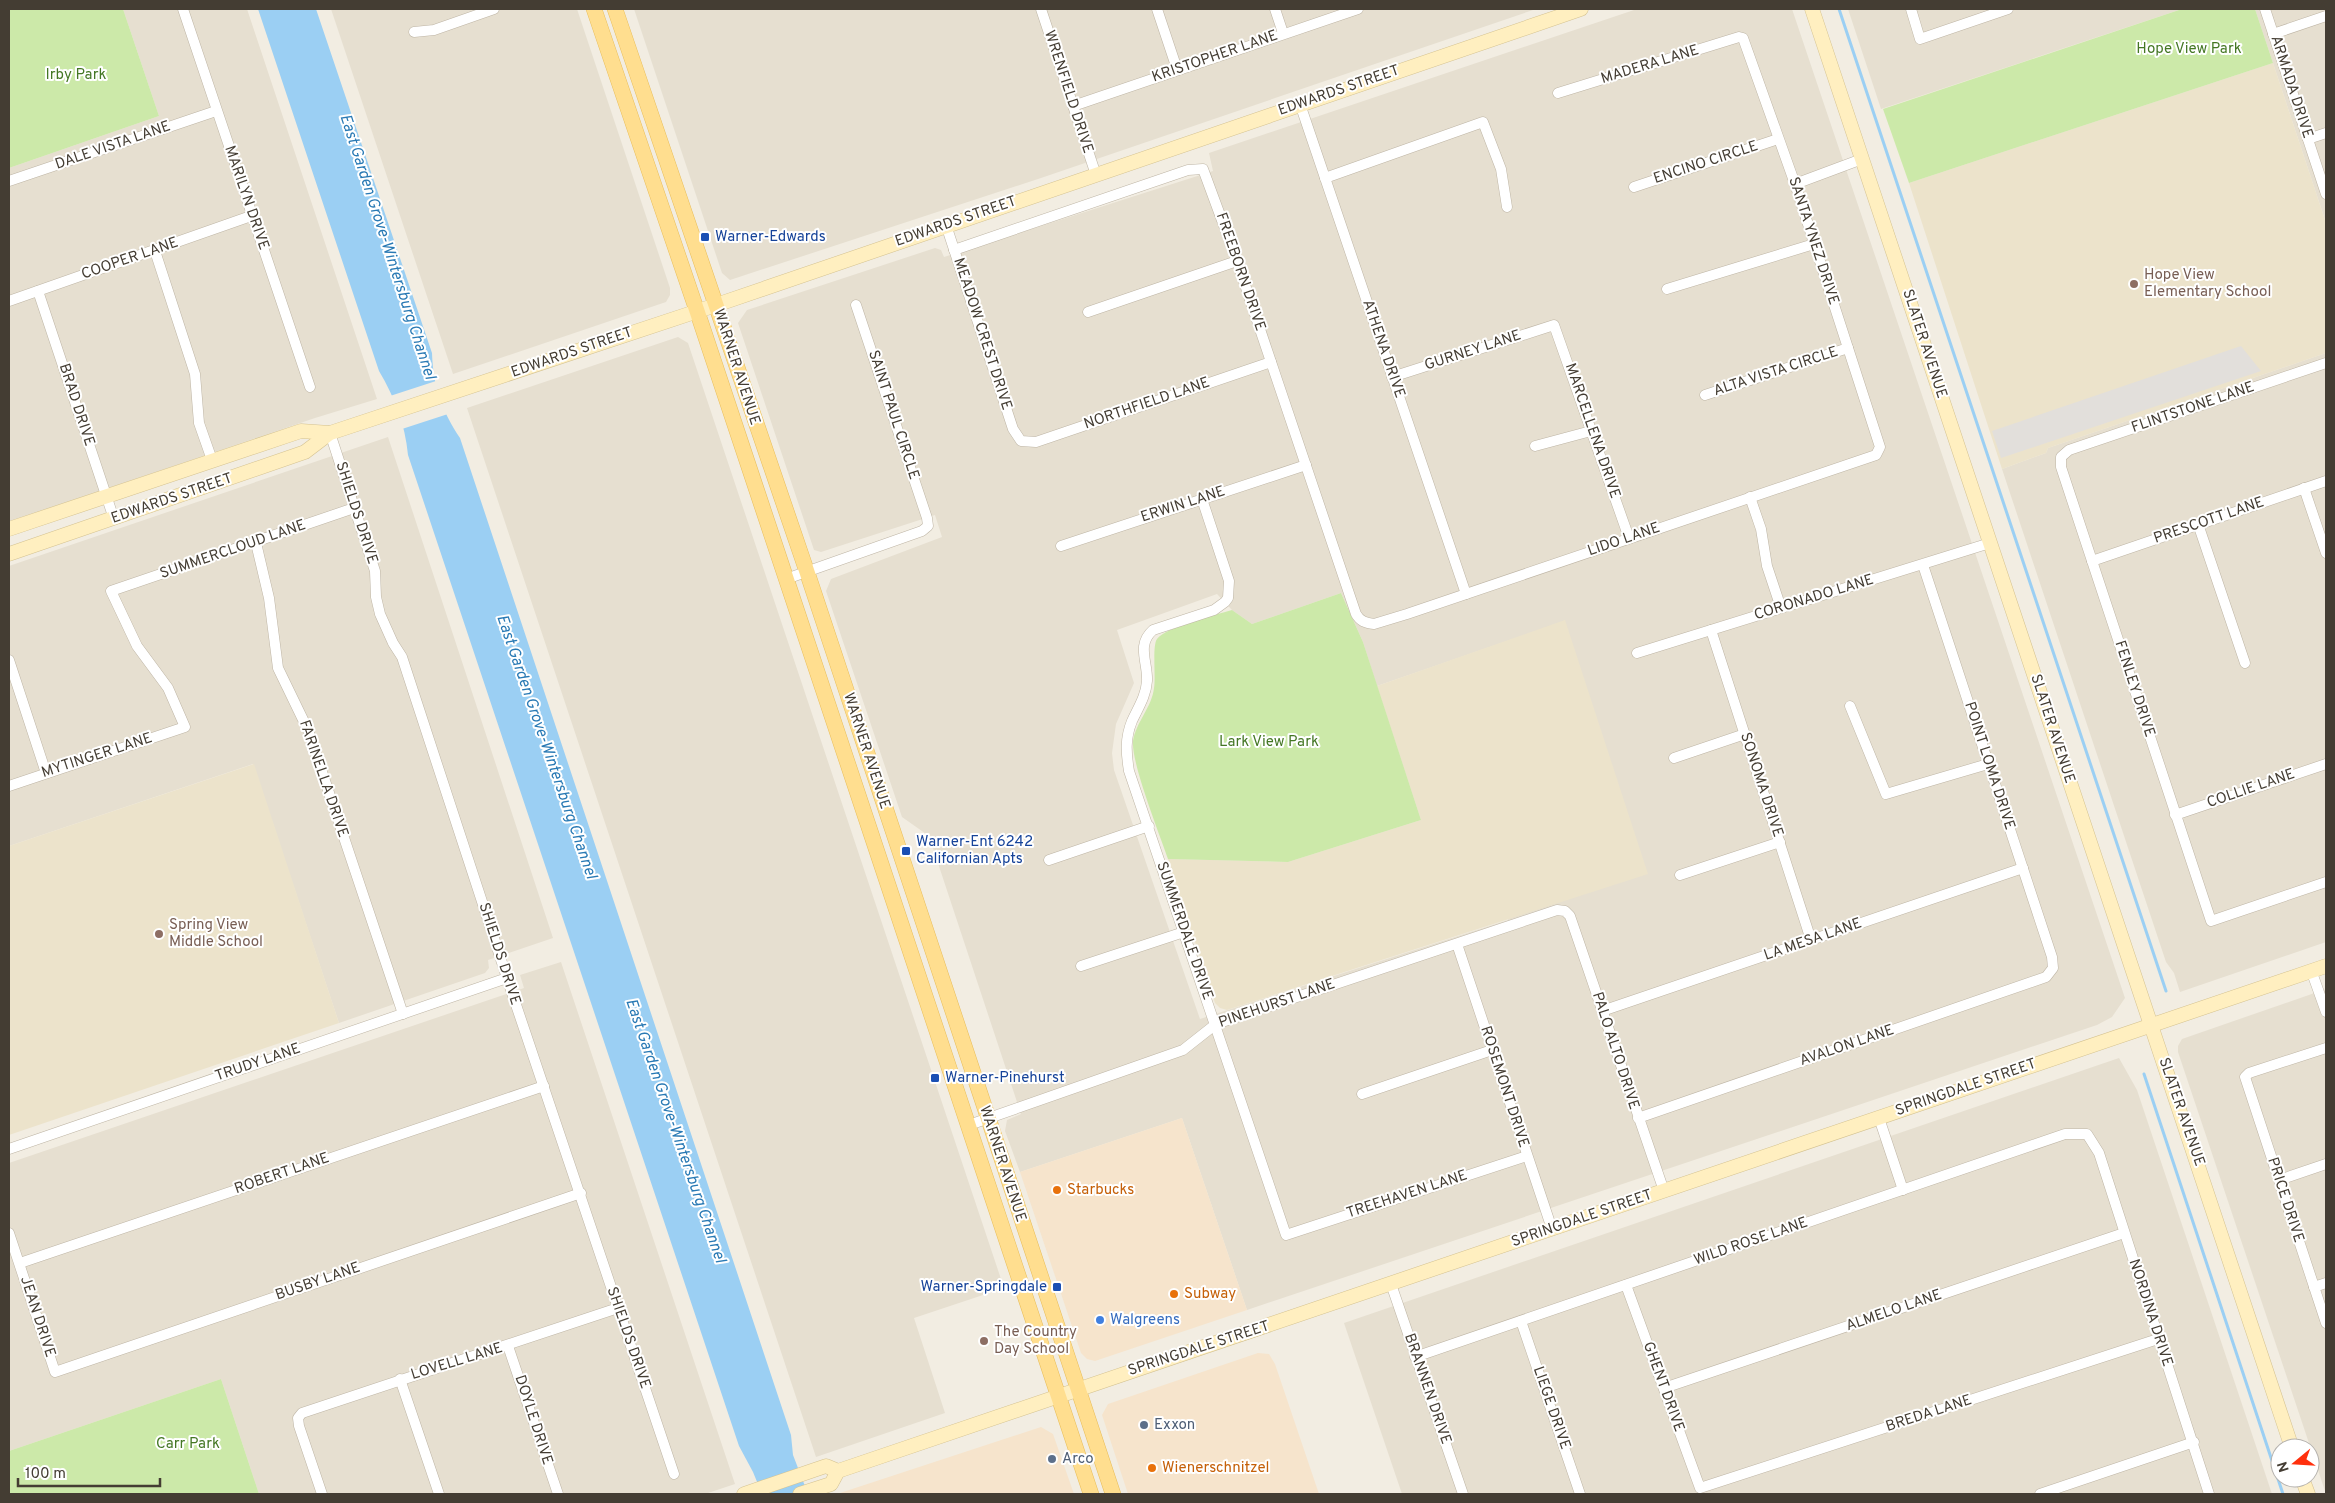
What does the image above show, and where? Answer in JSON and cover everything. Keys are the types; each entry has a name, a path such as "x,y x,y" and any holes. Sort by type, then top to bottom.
{"main road":[{"name":"WARNER AVENUE","path":"594,9 697,312 1091,1494"},
{"path":"604,9 616,42 628,49"},
{"name":"WARNER AVENUE","path":"615,9 806,572 1113,1494"},
{"path":"609,55 625,67 637,103 654,126"},
{"path":"995,1204 1009,1223 1026,1270 1037,1270"}],"street":[{"name":"MARILYN DRIVE","path":"183,9 310,387"},
{"path":"414,32 434,30 494,9"},
{"name":"WRENFIELD DRIVE","path":"1041,9 1096,175"},
{"path":"1157,9 1177,69"},
{"path":"1275,9 1283,34"},
{"name":"KRISTOPHER LANE","path":"1073,106 1177,69 1358,9"},
{"name":"EDWARDS STREET","path":"9,554 305,452 330,433 697,312 1581,9"},
{"name":"SLATER AVENUE","path":"1812,9 2289,1438"},
{"path":"1911,9 1920,38 2008,9"},
{"name":"ARMADA DRIVE","path":"2265,9 2326,194"},
{"path":"2273,34 2326,16"},
{"name":"MADERA LANE","path":"1558,93 1742,37"},
{"name":"SANTA YNEZ DRIVE","path":"1742,37 1795,184 1880,447"},
{"name":"ATHENA DRIVE","path":"1300,104 1466,594"},
{"name":"DALE VISTA LANE","path":"9,181 216,111"},
{"path":"1325,178 1483,122 1501,169 1507,207"},
{"path":"2308,139 2326,133"},
{"name":"ENCINO CIRCLE","path":"1634,187 1778,138"},
{"path":"1795,184 1862,159"},
{"name":"FREEBORN DRIVE","path":"954,250 1196,168 1203,169 1237,261 1356,614 1363,622"},
{"name":"COOPER LANE","path":"9,301 251,216"},
{"name":"MEADOW CREST DRIVE","path":"946,226 1013,429 1021,442"},
{"path":"1667,289 1814,244"},
{"path":"155,251 195,374 199,423 212,460"},
{"path":"1088,312 1237,261"},
{"name":"BRAD DRIVE","path":"38,291 114,519"},
{"name":"SAINT PAUL CIRCLE","path":"806,572 872,550 922,531 928,526 927,518 856,305"},
{"name":"GURNEY LANE","path":"1392,377 1554,325"},
{"name":"MARCELLENA DRIVE","path":"1554,325 1629,538"},
{"name":"ALTA VISTA CIRCLE","path":"1705,395 1848,348"},
{"name":"NORTHFIELD LANE","path":"1021,442 1036,442 1271,362"},
{"name":"FLINTSTONE LANE","path":"2061,457 2069,450 2326,363"},
{"name":"EDWARDS STREET","path":"9,529 301,431 330,433"},
{"path":"1535,446 1591,431"},
{"name":"SHIELDS DRIVE","path":"330,433 375,571 376,597 380,614 393,643 402,657 507,978 674,1474"},
{"name":"LIDO LANE","path":"1363,622 1380,623 1867,459 1876,455 1880,447"},
{"name":"FENLEY DRIVE","path":"2061,457 2060,467 2211,921 2326,882"},
{"name":"ERWIN LANE","path":"1061,546 1306,465"},
{"name":"PRESCOTT LANE","path":"2092,561 2326,480"},
{"path":"2304,488 2326,553"},
{"path":"1750,497 1761,529 1767,566 1781,608"},
{"name":"SUMMERDALE DRIVE","path":"1202,499 1229,581 1228,598 1214,610 1153,630 1147,636 1143,646 1147,683 1144,697 1133,719 1127,740 1129,770 1286,1235"},
{"name":"SUMMERCLOUD LANE","path":"185,727 168,688 137,646 111,591 354,508"},
{"path":"2198,524 2244,663"},
{"name":"FARINELLA DRIVE","path":"256,543 269,598 278,668 308,730 402,1014"},
{"name":"CORONADO LANE","path":"1637,653 1990,543"},
{"name":"POINT LOMA DRIVE","path":"1923,565 2052,957 2053,968"},
{"path":"786,579 806,572"},
{"name":"SONOMA DRIVE","path":"1711,630 1811,940"},
{"path":"9,660 46,773"},
{"path":"1850,706 1886,794 1988,764"},
{"name":"MYTINGER LANE","path":"9,786 185,727"},
{"path":"1674,758 1745,734"},
{"name":"COLLIE LANE","path":"2175,815 2326,764"},
{"path":"1049,860 1148,826"},
{"path":"1680,875 1780,842"},
{"name":"LA MESA LANE","path":"1602,1011 2023,868"},
{"name":"PINEHURST LANE","path":"969,1125 1183,1050 1216,1024 1557,910 1565,911"},
{"name":"PALO ALTO DRIVE","path":"1565,911 1570,916 1664,1191"},
{"path":"1081,966 1184,932"},
{"name":"ROSEMONT DRIVE","path":"1458,944 1552,1229"},
{"name":"SPRINGDALE STREET","path":"800,1494 830,1484 838,1471 2326,966"},
{"name":"AVALON LANE","path":"1638,1118 2046,977 2053,968"},
{"path":"2311,970 2326,1012"},
{"name":"TRUDY LANE","path":"9,1149 507,978"},
{"name":"PRICE DRIVE","path":"2326,1048 2249,1073 2246,1077 2326,1323"},
{"path":"1362,1094 1492,1050"},
{"name":"ROBERT LANE","path":"20,1263 544,1086"},
{"path":"1879,1118 1903,1190"},
{"name":"WILD ROSE LANE","path":"1415,1357 2065,1134 2087,1134"},
{"name":"NORDINA DRIVE","path":"2087,1134 2099,1153 2210,1494"},
{"name":"TREEHAVEN LANE","path":"1286,1235 1527,1156"},
{"path":"2279,1180 2326,1164"},
{"name":"BUSBY LANE","path":"54,1372 580,1193"},
{"name":"JEAN DRIVE","path":"9,1233 54,1372"},
{"name":"ALMELO LANE","path":"1664,1388 2124,1233"},
{"path":"2314,1287 2326,1283"},
{"name":"BRANNEN DRIVE","path":"1391,1284 1463,1494"},
{"name":"GHENT DRIVE","path":"1626,1285 1700,1488"},
{"name":"LOVELL LANE","path":"322,1494 298,1418 302,1413 618,1308"},
{"name":"LIEGE DRIVE","path":"1521,1321 1580,1494"},
{"name":"BREDA LANE","path":"1700,1488 2158,1339"},
{"name":"DOYLE DRIVE","path":"508,1346 558,1494"},
{"path":"400,1379 440,1494"},
{"path":"2040,1494 2194,1442"},
{"name":"SPRINGDALE STREET","path":"750,1492 826,1466 838,1471"}],"shaded area":[{"path":"123,9 247,9 377,399 315,418 9,522 9,168 159,116"},
{"path":"331,9 577,9 670,288 670,295 666,302 453,374"},
{"path":"634,9 1536,9 1041,178 730,280 722,273"},
{"path":"1637,9 1792,9 2125,998 2112,1017 2097,1025 1247,1310 1182,1118 1020,1172 1005,1131 1007,1120 1021,1114 929,836 902,817 826,591 831,579 942,537 935,515 821,552 814,550 738,323 747,310 935,248 941,250 944,257 1213,171 1209,153","holes":["1341,593 1363,642 1377,686 1565,621 1508,920 1200,1019 1114,770 1112,753 1116,724 1134,683 1117,630 1217,594 1232,610 1252,624"]},
{"path":"1848,9 2182,9 1881,109"},
{"path":"2255,9 2326,9 2326,223 2273,63"},
{"name":"Hope View Elementary School","path":"2273,63 2326,223 2326,353 2048,448 2046,453 2002,469 1909,183"},
{"path":"678,337 688,343 1004,1288 914,1318 945,1413 816,1457 467,408"},
{"path":"2241,346 2261,371 2001,458 1992,431"},
{"path":"2326,353 2326,942 2180,992 2174,973 2166,962 2002,469 2046,453 2048,448"},
{"path":"388,437 553,938 488,960 489,968 485,973 339,1023 253,764 9,846 9,566"},
{"path":"1565,620 1648,874 1227,1010 1220,1008 1215,1003 1168,859 1288,862 1421,820 1377,686"},
{"name":"Spring View Middle School","path":"254,764 339,1023 9,1135 9,846"},
{"path":"561,962 735,1484 705,1494 259,1494 221,1379 9,1451 9,1163 524,988 520,975"},
{"path":"2326,989 2326,1494 2320,1476 2320,1438 2307,1438 2178,1052 2178,1046 2182,1039"},
{"path":"2119,1058 2137,1090 2272,1494 1402,1494 1344,1323"},
{"path":"1182,1118 1247,1310 1095,1361 1087,1359 1081,1353 1020,1172"},
{"path":"1258,1353 1269,1354 1275,1364 1319,1494 1128,1494 1102,1415 1108,1404"},
{"path":"1041,1427 1053,1434 1074,1494 837,1494"}],"green space":[{"name":"Irby Park","path":"9,9 123,9 159,116 9,168"},
{"name":"Hope View Park","path":"2182,9 2255,9 2273,63 1909,183 1883,109"},
{"name":"Lark View Park","path":"1341,593 1363,642 1421,820 1288,862 1168,859 1141,782 1136,765 1133,741 1137,727 1153,695 1157,639 1180,626 1232,610 1252,624"},
{"name":"Carr Park","path":"221,1379 259,1494 9,1494 9,1451"}],"water":[{"name":"East Garden Grove-Wintersburg Channel","path":"258,9 316,9 432,353 434,376 443,408 460,438 791,1435 793,1455 808,1494 762,1494 739,1446 408,455 398,412 390,391 379,371"}],"pier":[{"path":"436,381 448,414 402,429 390,396"}],"waterway":[{"path":"1839,9 2166,991"},
{"path":"2144,1074 2283,1494"}],"place":[{"name":"Warner-Edwards","path":"705,237"},
{"name":"Hope View Elementary School","path":"2134,284"},
{"name":"Warner-Ent 6242 Californian Apts","path":"906,851"},
{"name":"Spring View Middle School","path":"159,934"},
{"name":"Warner-Pinehurst","path":"935,1078"},
{"name":"Starbucks","path":"1057,1190"},
{"name":"Warner-Springdale","path":"1057,1287"},
{"name":"Subway","path":"1174,1294"},
{"name":"Walgreens","path":"1100,1320"},
{"name":"The Country Day School","path":"984,1341"},
{"name":"Exxon","path":"1144,1425"},
{"name":"Arco","path":"1052,1459"},
{"name":"Wienerschnitzel","path":"1152,1468"}]}
